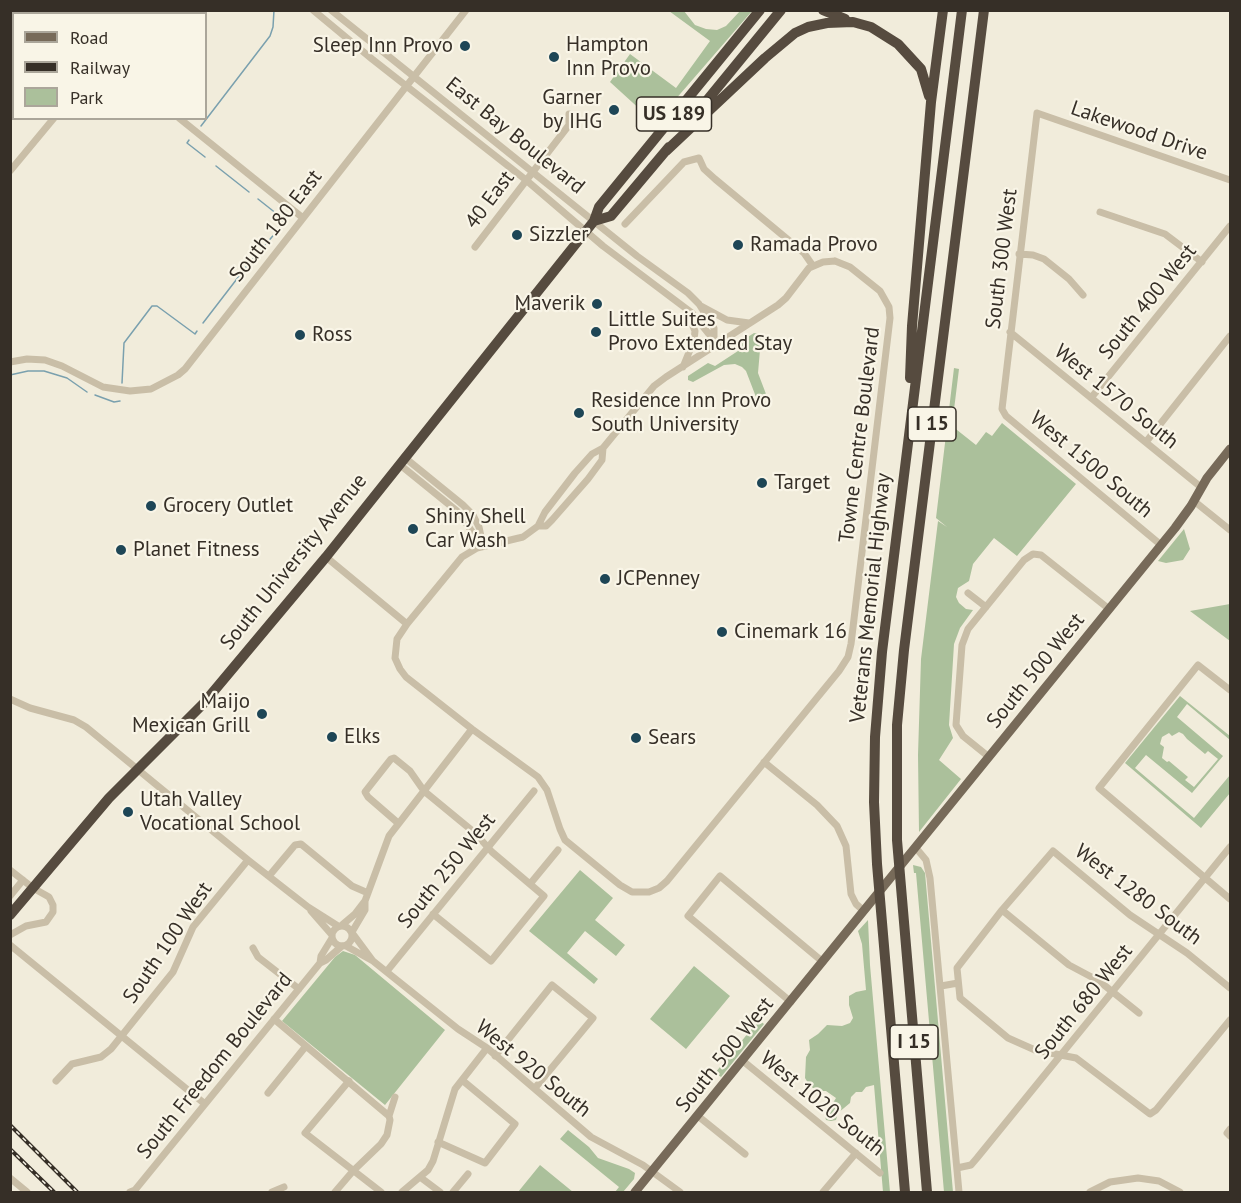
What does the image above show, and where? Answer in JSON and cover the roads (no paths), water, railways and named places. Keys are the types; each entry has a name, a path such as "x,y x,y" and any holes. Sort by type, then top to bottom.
{"highway":[{"name":"South University Avenue","path":"10,915 108,798 203,704 326,556 594,221 599,207 760,10"},
{"name":"South University Avenue","path":"594,221 611,216 781,10"},
{"path":"823,10 871,27 898,44 921,69 931,102"},
{"path":"908,449 912,326 931,102 943,10"},
{"name":"Veterans Memorial Highway","path":"905,1192 877,864 874,780 878,694 962,10"},
{"name":"Veterans Memorial Highway","path":"927,1192 897,840 896,748 901,672 984,10"},
{"path":"666,151 765,57 795,33 808,27 827,23 853,22"}],"main road":[{"name":"South 500 West","path":"635,1192 1161,545 1230,449"}],"street":[{"name":"East Bay Boulevard","path":"313,10 526,180 637,274 684,308 716,342"},
{"name":"East Bay Boulevard","path":"331,10 637,256 677,284 699,304"},
{"name":"South 180 East","path":"10,362 27,358 45,360 103,387 130,392 151,389 170,381 185,369 466,10"},
{"name":"Lakewood Drive","path":"1037,113 1230,180"},
{"name":"South 300 West","path":"1002,410 1037,113"},
{"name":"40 East","path":"475,247 569,124 569,114"},
{"path":"10,171 52,120"},
{"path":"181,120 303,218"},
{"path":"625,225 684,162 699,158 704,169 804,253 813,266"},
{"path":"1100,212 1165,234 1202,262"},
{"name":"South 400 West","path":"1091,398 1230,226"},
{"path":"1019,254 1044,259 1069,279 1083,295"},
{"name":"Towne Centre Boulevard","path":"829,261 850,267 880,291 889,307 891,318 852,644 848,657 667,881 653,891 637,893 620,885 569,843 562,833 543,783 410,680 400,669 395,658 398,636 458,561 468,553 483,546 518,539 538,526 546,526 572,499 602,460 603,448 650,390 716,342 750,323 786,298 813,266 829,261"},
{"path":"699,304 727,320 750,323"},
{"path":"699,304 714,328 716,342"},
{"path":"683,367 694,340 694,331 684,308"},
{"name":"West 1570 South","path":"1010,332 1202,488"},
{"path":"1146,442 1230,336"},
{"name":"West 1500 South","path":"1002,410 1006,416 1161,545"},
{"path":"538,526 545,512 575,473 592,454 603,448"},
{"path":"401,460 463,505 473,515 479,527 483,546"},
{"path":"401,460 457,511 483,546"},
{"path":"1194,501 1230,530"},
{"path":"989,757 960,733 956,721 962,645 968,629 1023,560 1033,554 1044,557 1109,609"},
{"path":"326,556 407,624"},
{"path":"968,593 986,607"},
{"path":"1230,690 1198,664 1099,788 1230,899"},
{"path":"10,699 30,708 74,720 86,727 308,907 340,926 350,928 352,933"},
{"path":"332,937 335,929 355,914 366,897 389,836 472,729"},
{"path":"398,823 365,794 391,759 397,759 410,771 424,791 475,833 487,847 544,896 491,961 433,914"},
{"path":"764,762 834,821 844,838 851,894 856,904 864,911"},
{"name":"South 250 West","path":"387,971 534,791"},
{"path":"269,876 295,845 301,844 366,897"},
{"name":"South 680 West","path":"957,1168 967,1167 974,1162 1230,847"},
{"path":"916,848 928,864 959,1192"},
{"path":"530,884 558,850"},
{"name":"West 1280 South","path":"1002,910 1053,851 1130,915 1187,953 1230,988"},
{"name":"South 100 West","path":"56,1081 72,1064 94,1059 106,1053 122,1036 173,972 193,927 248,860"},
{"path":"10,870 49,897 53,905 53,912 45,922 26,926 10,935"},
{"path":"790,1002 688,916 720,876 823,962"},
{"path":"10,896 23,880"},
{"path":"308,907 336,944 344,946 351,942 352,933 365,910 366,897"},
{"path":"1139,1013 1094,978 1069,965 1002,910 958,965 959,995 963,1001 1008,1038 1029,1048 1076,1058 1150,1114 1156,1110 1230,1020"},
{"name":"West 920 South","path":"352,933 373,961"},
{"name":"South Freedom Boulevard","path":"320,963 321,956 332,937"},
{"path":"10,945 205,1104"},
{"name":"West 920 South","path":"344,946 387,971 458,1029 487,1048 561,1113 596,1140 653,1171 680,1192"},
{"name":"South Freedom Boulevard","path":"133,1192 320,963 344,946"},
{"path":"253,948 258,957 299,989"},
{"path":"940,986 958,983"},
{"path":"495,1056 552,985 592,1018 535,1088"},
{"path":"274,1019 389,1116"},
{"path":"268,1093 306,1046"},
{"path":"402,1192 420,1177 433,1161 453,1093 487,1048"},
{"name":"West 1020 South","path":"743,1061 880,1173"},
{"path":"438,1142 485,1163 515,1124 462,1080"},
{"path":"349,1081 305,1133 381,1192"},
{"path":"335,1192 387,1135 389,1116 395,1097"},
{"path":"698,1116 745,1154"},
{"path":"823,1192 856,1153"},
{"path":"453,1192 468,1174"},
{"path":"420,1177 440,1192"},
{"path":"10,1178 27,1192"},
{"path":"1090,1192 1116,1180 1145,1178 1180,1192"},
{"path":"272,1192 284,1187"}],"waterway":[{"path":"207,118 270,36 274,10"},
{"path":"201,126 206,120"},
{"path":"189,140 187,143 205,157"},
{"path":"216,166 249,192"},
{"path":"258,199 282,218 277,231 260,251"},
{"path":"203,323 253,258"},
{"path":"122,383 124,343 152,306 157,306 195,334 197,331"},
{"path":"10,375 28,371 44,371 67,378 87,392"},
{"path":"95,395 114,402 120,401"}],"railway":[{"path":"10,1125 77,1192"},
{"path":"10,1149 54,1192"}],"place":[{"name":"Sleep Inn Provo","path":"465,46"},
{"name":"Hampton Inn Provo","path":"554,57"},
{"name":"Garner by IHG","path":"614,110"},
{"name":"Sizzler","path":"517,235"},
{"name":"Ramada Provo","path":"738,245"},
{"name":"Maverik","path":"597,304"},
{"name":"Little Suites Provo Extended Stay","path":"596,332"},
{"name":"Ross","path":"300,335"},
{"name":"Residence Inn Provo South University","path":"579,413"},
{"name":"Target","path":"762,483"},
{"name":"Grocery Outlet","path":"151,506"},
{"name":"Shiny Shell Car Wash","path":"413,529"},
{"name":"Planet Fitness","path":"121,550"},
{"name":"JCPenney","path":"605,579"},
{"name":"Cinemark 16","path":"722,632"},
{"name":"Maijo Mexican Grill","path":"262,714"},
{"name":"Elks","path":"332,737"},
{"name":"Sears","path":"636,738"},
{"name":"Utah Valley Vocational School","path":"128,812"}]}
